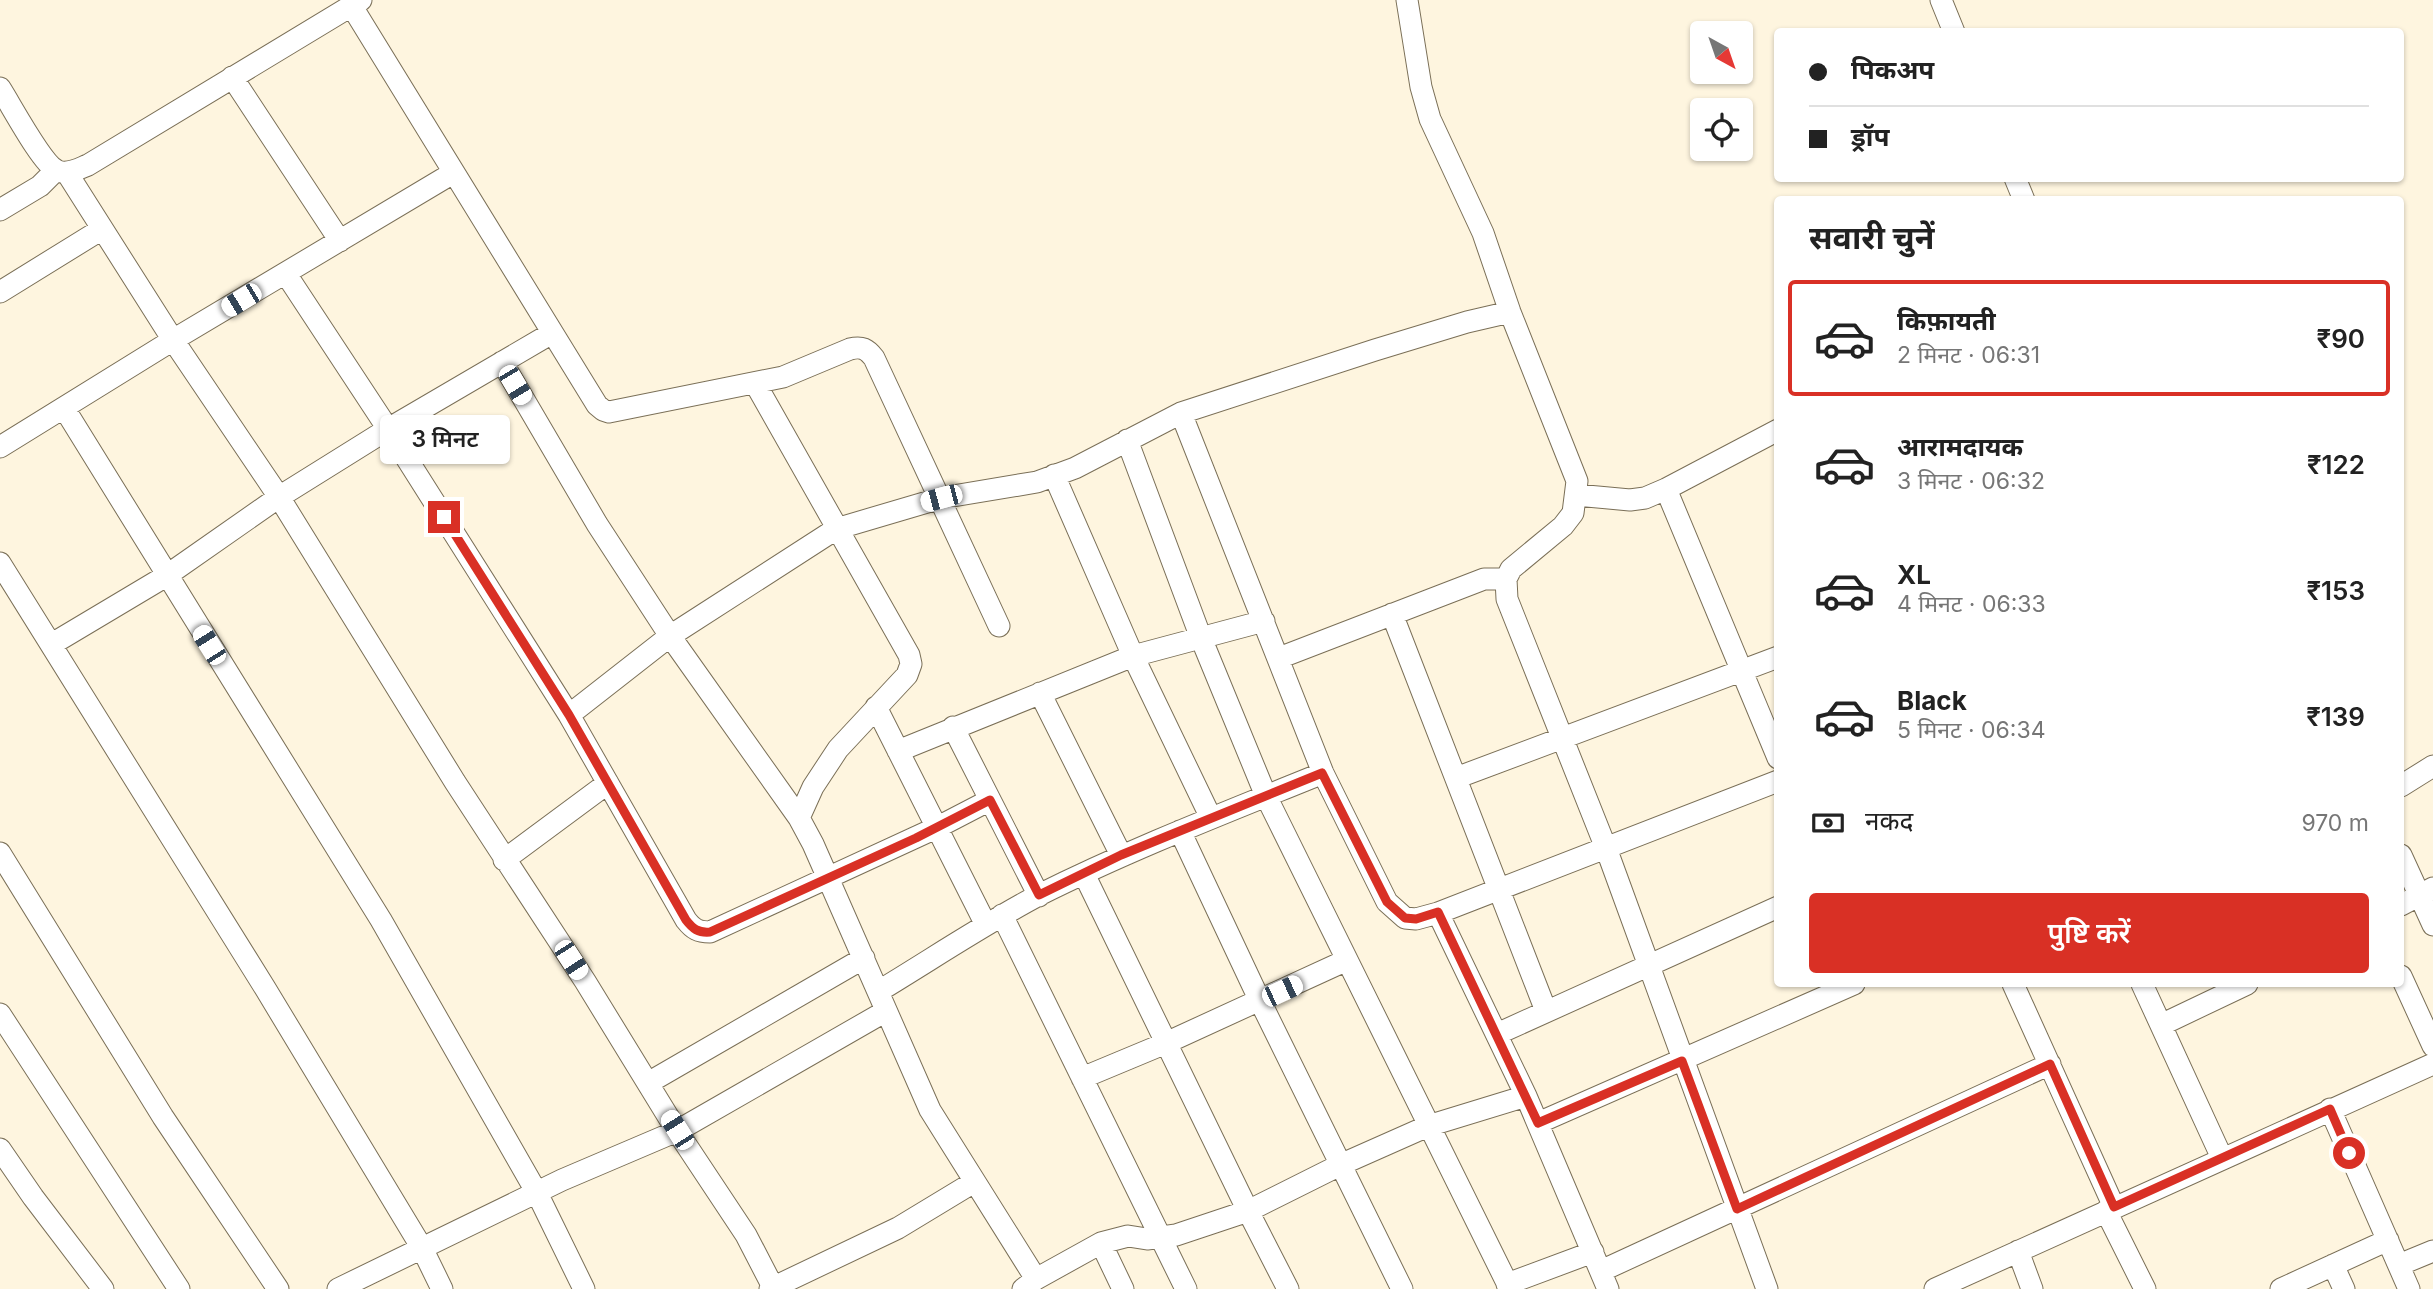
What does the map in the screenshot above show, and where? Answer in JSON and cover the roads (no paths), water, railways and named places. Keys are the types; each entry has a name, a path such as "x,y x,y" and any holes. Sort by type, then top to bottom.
{"street":[{"path":"1407,0 1421,87 1430,119 1482,233 1510,313 1577,481 1573,513 1563,526 1511,569 1506,579 1507,599 1605,848 1767,1289"},
{"path":"1941,0 1952,28"},
{"path":"0,210 61,171 88,165 356,3 453,173 597,405 609,412 755,383 783,377 850,349 867,349 874,358 941,498 999,626"},
{"path":"232,77 340,241"},
{"path":"0,88 45,160 61,171 102,229 279,497 505,860 746,1235 772,1288 898,1228 974,1182"},
{"path":"0,447 453,173"},
{"path":"0,292 102,229"},
{"path":"286,274 388,429 569,715 693,929 710,932 938,827 990,800"},
{"path":"569,715 670,636 836,528 941,498 1037,482 1074,468 1181,413 1441,330 1510,313"},
{"path":"52,644 166,576 279,497 388,429 552,333"},
{"path":"502,362 597,524 670,636 799,818 813,844 930,1110 974,1182 1030,1284 1101,1243 1128,1236 1147,1239 1176,1236 1248,1211 1340,1165 1429,1126 1526,1096"},
{"path":"755,383 909,655 911,664 908,675 838,749 813,787 799,818"},
{"path":"64,408 381,920 537,1193 584,1289"},
{"path":"1181,413 1322,773 1387,902 1405,918 1416,919 1438,912 1774,783"},
{"path":"1576,495 1630,500 1645,498 1774,432"},
{"path":"1127,440 1201,638 1266,796 1509,1287 1600,1271 2050,1064"},
{"path":"1054,475 1133,656 1211,818"},
{"path":"1666,489 1774,748"},
{"path":"0,563 258,977 422,1248 442,1289"},
{"path":"1279,658 1484,579 1506,579"},
{"path":"1392,614 1546,1011"},
{"path":"898,751 1133,656 1264,621"},
{"path":"1456,778 1774,659"},
{"path":"1040,693 1121,855"},
{"path":"876,707 938,827 994,920 1082,1078 1185,1289"},
{"path":"953,727 1039,895"},
{"path":"2404,784 2433,766"},
{"path":"338,1289 537,1193 677,1130 883,1001 994,920 1039,895 1121,855 1322,773"},
{"path":"505,860 608,783"},
{"path":"1180,831 1260,1001 1402,1289"},
{"path":"0,853 163,1117 278,1289"},
{"path":"2404,859 2427,891 2433,925"},
{"path":"1084,874 1248,1211 1289,1289"},
{"path":"2404,903 2427,891"},
{"path":"1497,1034 1774,909"},
{"path":"1438,912 1526,1096 1600,1271"},
{"path":"648,1083 864,958"},
{"path":"1082,1078 1167,1043 1347,960"},
{"path":"2404,983 2433,1046"},
{"path":"1538,1123 1847,987"},
{"path":"2014,987 2050,1064 2145,1289"},
{"path":"2144,987 2222,1158"},
{"path":"2161,1025 2241,987"},
{"path":"0,1014 179,1289"},
{"path":"1935,1289 2433,1064"},
{"path":"2330,1109 2409,1289"},
{"path":"0,1149 33,1198 103,1289"},
{"path":"2281,1289 2388,1240"},
{"path":"1101,1243 1123,1289"},
{"path":"2018,1251 2032,1289"},
{"path":"2399,1265 2433,1251"},
{"path":"2333,1265 2344,1289"}]}
